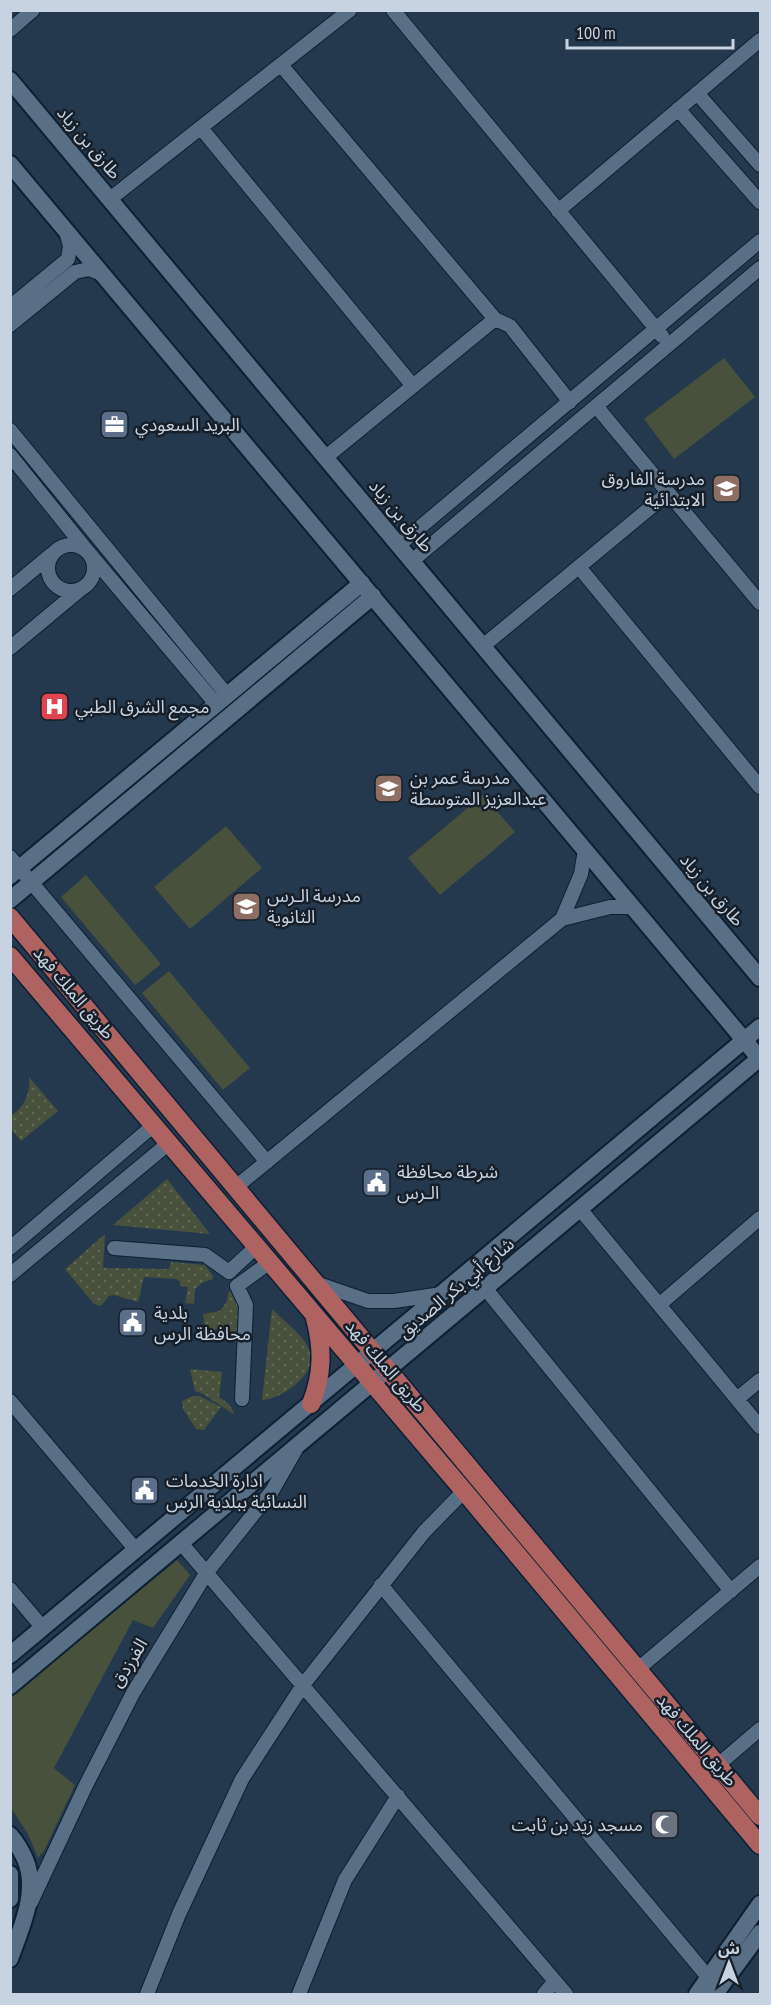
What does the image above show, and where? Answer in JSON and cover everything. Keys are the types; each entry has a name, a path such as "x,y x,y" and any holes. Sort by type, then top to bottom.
{"main road":[{"name":"طريق الملك فهد","path":"10,917 760,1816"},
{"name":"طريق الملك فهد","path":"10,956 358,1365 760,1845"},
{"path":"311,1404 318,1388 321,1361 314,1313"}],"street":[{"path":"10,30 33,10"},
{"path":"110,199 350,10"},
{"path":"393,10 669,345"},
{"path":"558,211 760,40"},
{"path":"281,65 495,319 510,326 570,402"},
{"name":"طارق بن زياد","path":"10,80 760,978"},
{"path":"697,93 760,165"},
{"path":"678,109 760,202"},
{"path":"201,128 413,386"},
{"path":"10,164 760,1058"},
{"path":"10,307 68,259 70,246 65,229"},
{"path":"399,545 760,241"},
{"path":"412,561 760,268"},
{"path":"10,325 75,272 89,269 102,274"},
{"path":"326,457 495,319"},
{"path":"596,406 760,600"},
{"path":"10,430 115,558 222,700"},
{"path":"10,455 88,552 222,700"},
{"path":"483,646 668,493"},
{"path":"10,648 92,578 88,552 90,527"},
{"path":"10,589 64,546 115,558"},
{"path":"52,554 49,560 49,575 58,587 73,590 87,584"},
{"path":"579,567 760,787"},
{"path":"267,1162 33,881 14,867 222,700 362,583"},
{"path":"10,900 373,596"},
{"path":"236,1187 562,919 581,874 585,850"},
{"path":"562,919 610,907 633,907"},
{"name":"شارع أبي بكر الصديق","path":"10,1655 760,1027"},
{"name":"شارع أبي بكر الصديق","path":"10,1686 760,1058"},
{"path":"10,1248 154,1125"},
{"path":"10,1275 169,1143"},
{"path":"580,1209 760,1427"},
{"path":"659,1305 760,1218"},
{"path":"229,1272 257,1246"},
{"path":"114,1248 205,1256 229,1272 246,1305 242,1399"},
{"path":"237,1286 270,1262"},
{"path":"316,1283 368,1301 394,1301 442,1294"},
{"path":"485,1288 731,1591"},
{"path":"737,1399 760,1380"},
{"path":"10,1401 136,1550"},
{"name":"الفرزدق","path":"23,1920 85,1787 133,1693 207,1572 272,1491 299,1444"},
{"path":"147,1995 178,1914 242,1779 303,1685 424,1532 464,1491"},
{"path":"181,1543 567,1995"},
{"path":"638,1669 760,1566"},
{"path":"381,1585 716,1989"},
{"path":"10,1588 43,1628"},
{"path":"718,1765 760,1729"},
{"path":"298,1995 345,1880 398,1796"},
{"name":"الفرزدق","path":"10,1835 26,1860 30,1878 29,1896 10,1959"},
{"path":"10,1874 10,1899"},
{"path":"716,1989 760,1904"},
{"path":"697,1995 716,1989 760,1933"},
{"path":"544,1995 555,1982"}],"green space":[{"path":"724,358 755,397 674,459 644,419"},
{"path":"483,795 515,832 440,895 408,858"},
{"path":"226,826 262,868 190,929 154,887"},
{"path":"86,875 161,964 135,985 61,897"},
{"path":"169,971 250,1068 223,1090 142,993"},
{"path":"29,1077 58,1111 21,1141 11,1129 11,1115 26,1099"},
{"path":"167,1179 210,1234 113,1225"},
{"path":"105,1234 103,1268 169,1269 171,1262 205,1265 213,1279 202,1283 195,1289 194,1304 185,1303 188,1287 180,1286 180,1281 144,1277 138,1302 114,1295 109,1296 101,1306 94,1304 65,1269"},
{"path":"229,1291 235,1292 239,1301 236,1337 239,1338 238,1342 230,1342 230,1337 223,1336 223,1330 205,1329 203,1314 220,1311 226,1303"},
{"path":"272,1309 306,1344 311,1362 306,1373 293,1387 275,1397 262,1400"},
{"path":"190,1369 222,1372 219,1397 229,1404 235,1415 195,1391"},
{"path":"193,1396 200,1396 221,1407 204,1430 196,1429 183,1409 182,1401"},
{"path":"177,1560 190,1575 153,1628 133,1620 54,1768 75,1785 45,1849 38,1858 28,1834 11,1808 11,1697"}],"place":[{"name":"البريد السعودي","path":"114,425"},
{"name":"مدرسة الفاروق الابتدائية","path":"726,489"},
{"name":"مجمع الشرق الطبي","path":"54,707"},
{"name":"مدرسة عمر بن عبدالعزيز المتوسطة","path":"389,788"},
{"name":"مدرسة الـرس الثانوية","path":"246,906"},
{"name":"شرطة محافظة الـرس","path":"376,1182"},
{"name":"بلدية محافظة الرس","path":"133,1323"},
{"name":"ادارة الخدمات النسائية ببلدية الرس","path":"145,1491"},
{"name":"مسجد زيد بن ثابت","path":"664,1825"}]}
